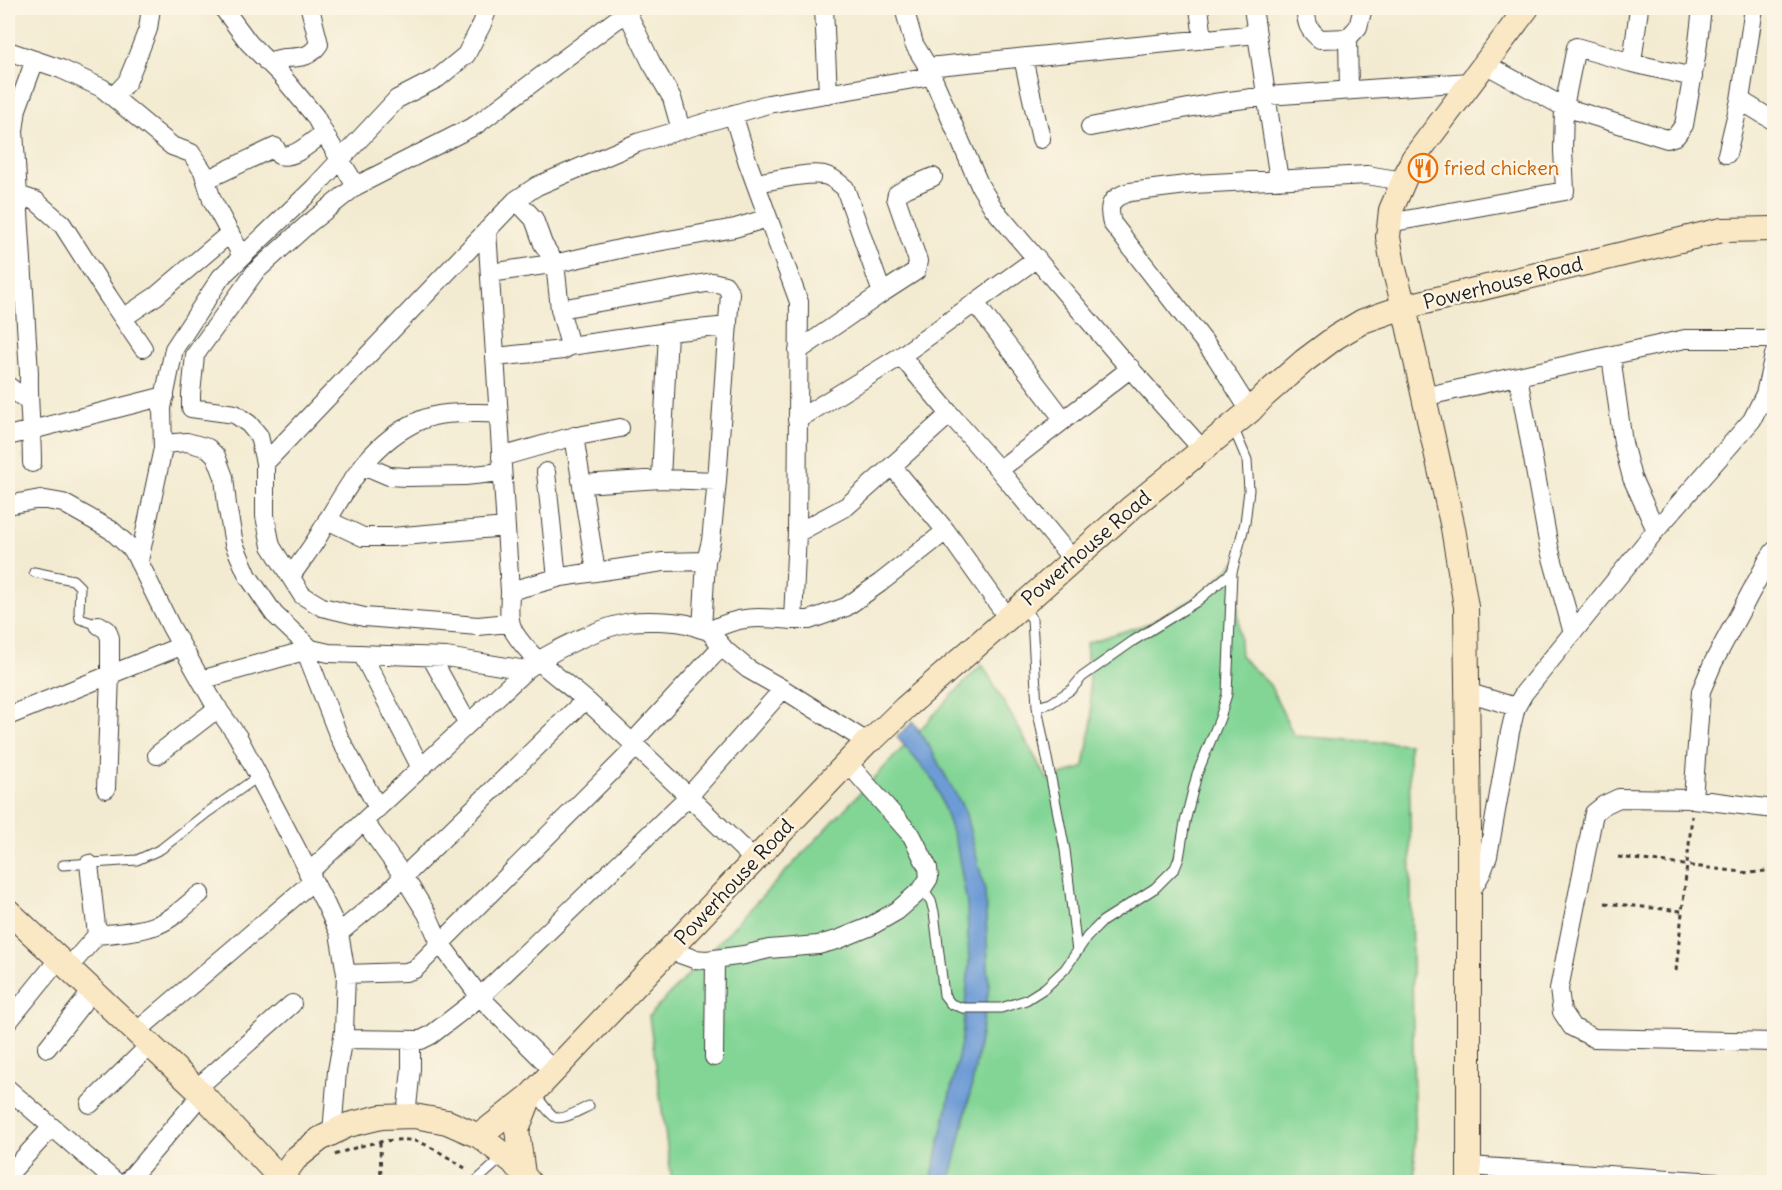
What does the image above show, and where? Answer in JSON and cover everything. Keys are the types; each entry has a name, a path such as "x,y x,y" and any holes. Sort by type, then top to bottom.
{"main road":[{"path":"1469,1174 1466,608 1453,528 1388,237 1391,210 1413,159 1527,8"},
{"name":"Powerhouse Road","path":"532,1095 871,739 1132,507 1241,418 1304,361 1336,337 1363,321 1404,307 1722,230 1774,229"},
{"path":"9,917 63,963 199,1092 279,1181 295,1159 320,1139 348,1125 381,1117 406,1116 447,1122 480,1136 513,1162 526,1178"},
{"path":"480,1136 532,1095"},
{"path":"526,1178 517,1130 532,1095"}],"street":[{"path":"113,97 127,81 134,65 148,29 151,8"},
{"path":"223,8 249,43 281,75 315,116 356,186"},
{"path":"267,62 281,58 306,57 314,52 319,44 310,8"},
{"path":"139,561 163,442 164,402 174,349 221,277 314,188 397,99 438,78 466,55 488,8"},
{"path":"824,8 828,94"},
{"path":"904,8 914,44 930,72 981,186 994,209 1202,449"},
{"path":"1198,8 1203,39"},
{"path":"1253,8 1279,180"},
{"path":"1305,8 1306,23 1311,33 1320,39 1348,38"},
{"path":"1349,90 1348,38 1358,27 1364,8"},
{"path":"1632,63 1639,8"},
{"path":"1090,126 1214,103 1267,96 1349,90 1477,73 1564,107 1667,140 1676,136 1684,125 1698,51 1702,8"},
{"path":"1727,154 1740,100 1754,8"},
{"path":"512,628 363,617 322,607 302,594 271,546 265,516 265,463 259,436 249,424 235,414 191,408 195,355 255,272 307,225 356,186 476,125 630,10 651,62 672,98 681,130"},
{"path":"265,463 516,200 537,186 637,143 768,104 828,94 930,72 1023,58 1257,34"},
{"path":"1389,224 1565,191 1564,107 1578,41 1632,63 1693,77"},
{"path":"8,51 61,69 102,88 172,146 191,153 203,171 212,200 240,259 255,272"},
{"path":"1023,58 1041,139"},
{"path":"32,463 32,430 28,400 29,373 15,270 13,195 14,131 17,109 35,60"},
{"path":"1740,100 1774,121"},
{"path":"733,114 799,302 794,620"},
{"path":"206,180 275,147 279,155 290,156 324,133"},
{"path":"756,183 810,175 826,175 836,180 845,188 882,293"},
{"path":"1241,418 1216,357 1112,223 1109,211 1112,202 1120,195 1130,192 1194,184 1367,175 1403,181"},
{"path":"798,351 916,271 918,261 896,198 897,194 907,188 933,177"},
{"path":"13,195 36,201 62,224 143,348"},
{"path":"516,200 534,219 543,244 555,263 560,309 570,346"},
{"path":"490,273 555,263 735,228 768,218"},
{"path":"487,230 512,628 532,661 585,700 754,860"},
{"path":"123,318 156,296 230,234"},
{"path":"797,420 901,356 1037,258"},
{"path":"560,309 712,282 725,285 730,293 717,481 711,540 706,561 705,630"},
{"path":"975,303 1065,420"},
{"path":"495,357 563,350 570,346 728,326"},
{"path":"661,480 668,332"},
{"path":"1423,397 1685,339 1774,339"},
{"path":"1468,896 1488,856 1516,707 1524,693 1656,530 1752,420 1770,395 1774,354"},
{"path":"901,356 1073,560"},
{"path":"1611,356 1623,443 1632,478 1656,530"},
{"path":"999,470 1131,368"},
{"path":"1518,376 1549,547 1573,633"},
{"path":"8,386 28,400"},
{"path":"8,436 164,402"},
{"path":"291,576 350,482 370,455 422,420 448,414 498,413"},
{"path":"797,532 847,506 950,414"},
{"path":"363,465 389,476 465,476 502,465 574,436 620,428"},
{"path":"574,436 597,572"},
{"path":"163,442 187,442 208,448 216,456 224,477 234,544 248,576 274,614 309,651 339,737 378,808"},
{"path":"892,466 1015,612"},
{"path":"546,472 557,578"},
{"path":"582,484 661,480 717,481"},
{"path":"8,505 40,499 63,503 111,530 133,550 171,627 218,708 238,737 326,905 339,933 346,974 343,1039 337,1071 332,1133"},
{"path":"327,520 363,537 392,537 506,527"},
{"path":"705,630 754,617 809,620 846,607 946,531"},
{"path":"1693,799 1701,691 1713,663 1774,550"},
{"path":"510,591 557,578 663,562 706,561"},
{"path":"90,1104 143,1038 310,877 364,821 532,661 568,644 632,622 684,623 705,630 748,669 871,739"},
{"path":"99,625 107,630 110,638 106,789"},
{"path":"8,716 182,646"},
{"path":"346,974 406,972 415,969 634,745 722,646"},
{"path":"201,680 309,651 532,661"},
{"path":"362,654 421,768"},
{"path":"431,657 468,724"},
{"path":"343,1039 421,1040 431,1035 480,997 689,796 783,689"},
{"path":"1467,692 1516,707"},
{"path":"339,933 404,877 585,700"},
{"path":"157,756 218,708"},
{"path":"669,950 693,959 715,959 769,949 818,945 869,927 897,911 922,890 929,878 928,868 912,836 847,762"},
{"path":"1774,809 1693,799 1619,798 1594,813 1559,990 1562,1011 1572,1028 1594,1038 1774,1042"},
{"path":"364,821 404,877 427,914 440,943 480,997 554,1071"},
{"path":"89,864 97,935"},
{"path":"8,1022 63,963 97,935 155,926 200,894"},
{"path":"714,1056 715,959"},
{"path":"47,1048 92,991"},
{"path":"127,1182 199,1092 292,1004"},
{"path":"406,1116 411,1069 411,1040"},
{"path":"8,1089 116,1182"},
{"path":"8,1175 52,1127"},
{"path":"1469,1174 1716,1182"}],"lane":[{"path":"922,890 931,901 934,912 944,995 951,1004 963,1008 1001,1008 1026,1000 1045,988 1065,969 1087,937 1103,921 1155,888 1175,868 1197,774 1220,718 1227,694 1232,572 1245,523 1249,490 1241,418"},
{"path":"34,572 73,580 80,587 80,619 99,625"},
{"path":"1037,707 1051,703 1072,689 1082,677 1133,641 1196,602 1232,572"},
{"path":"1015,612 1032,619 1037,707 1065,850 1077,952"},
{"path":"63,865 137,860 161,849 259,776"},
{"path":"532,1095 555,1117 561,1118 589,1106"},
{"path":"475,1182 505,1156"}],"path":[{"path":"1676,971 1693,799"},
{"path":"1618,857 1750,873 1774,870"},
{"path":"1605,903 1682,911"},
{"path":"1774,993 1772,1011 1774,1011"},
{"path":"328,1157 360,1145 417,1141 444,1154 465,1168"},
{"path":"380,1142 381,1182"}],"green space":[{"path":"1235,562 1241,657 1270,685 1294,736 1409,744 1415,1182 672,1182 649,1016 982,664 1048,780 1084,767 1092,720 1086,643 1150,623 1204,594"}],"water":[{"path":"913,722 928,744 965,811 985,890 989,988 972,1085 950,1182 931,1182 962,1038 969,965 967,904 957,847 935,782 897,737"}],"place":[{"name":"fried chicken","path":"1423,168"}]}
